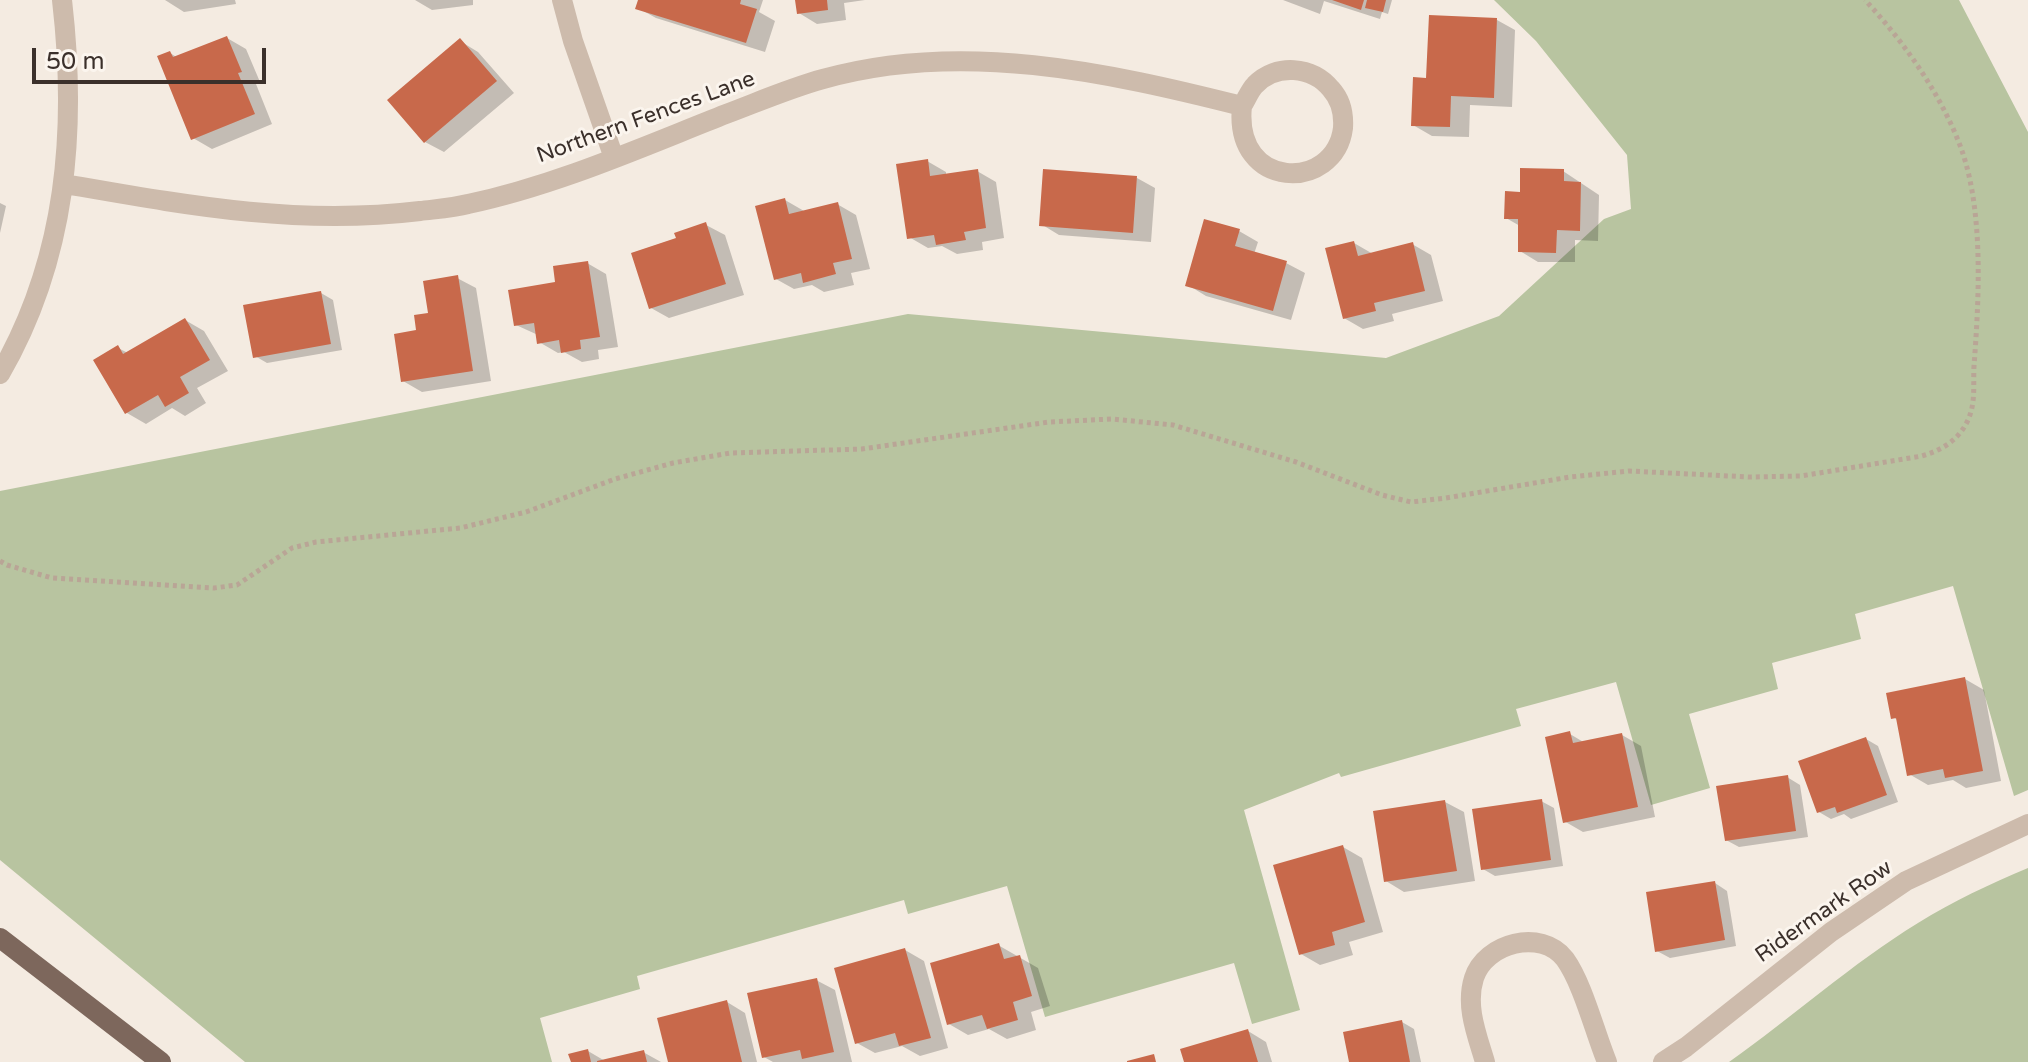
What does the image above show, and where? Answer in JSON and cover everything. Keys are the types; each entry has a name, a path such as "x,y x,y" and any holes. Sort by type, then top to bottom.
{"main road":[{"path":"0,938 161,1062"}],"street":[{"path":"0,374 34,304 51,250 65,184 70,116 69,55 62,0"},
{"path":"562,0 614,158"},
{"name":"Northern Fences Lane","path":"65,184 241,211 341,218 467,205 614,158 823,78 917,63 968,61 1086,71 1153,83 1242,106"},
{"path":"1292,70 1311,73 1326,82 1337,95 1344,115 1341,139 1330,157 1314,169 1294,174 1273,171 1257,160 1245,146 1240,127 1242,106 1255,85 1275,72 1292,70"},
{"name":"Ridermark Row","path":"1663,1062 1831,932 1906,881 2028,824"},
{"path":"1485,1062 1470,1007 1474,977 1484,959 1504,945 1530,942 1549,947 1564,957 1607,1062"}],"path":[{"path":"0,561 52,578 214,588 237,585 292,548 316,542 460,528 526,512 615,479 673,463 730,453 862,449 1049,422 1112,419 1173,425 1296,462 1382,495 1411,502 1629,471 1750,477 1801,476 1941,451 1967,423 1974,402 1979,311 1970,175 1942,108 1915,63 1884,20 1865,0"}],"green space":[{"path":"1494,0 1959,0 2028,132 2028,790 2014,796 1953,586 1855,614 1861,639 1772,663 1778,689 1689,714 1710,788 1651,805 1616,682 1516,709 1521,726 1341,777 1339,773 1244,810 1300,1010 1252,1024 1234,963 1045,1017 1007,886 908,914 904,900 637,976 640,989 540,1018 552,1062 245,1062 0,860 0,491 908,314 1386,358 1499,316 1604,219 1631,209 1627,155 1536,41"},
{"path":"2028,868 2028,1062 1729,1062 1893,939 1958,900"}],"building":[{"path":"638,0 741,0 740,4 757,9 746,43 635,9"},
{"path":"795,0 827,0 828,10 797,14"},
{"path":"1332,0 1364,0 1361,10"},
{"path":"1367,0 1386,0 1383,12 1365,8"},
{"path":"1429,15 1497,18 1494,98 1451,96 1450,127 1411,126 1413,77 1426,78"},
{"path":"227,36 255,114 191,140 157,56 170,51 173,57"},
{"path":"460,38 497,81 424,143 387,100"},
{"path":"928,159 930,176 978,169 986,228 964,232 966,240 936,245 934,235 907,239 896,164"},
{"path":"1520,168 1564,169 1564,181 1581,182 1580,231 1557,230 1556,253 1518,252 1518,219 1504,219 1505,191 1520,192"},
{"path":"1043,169 1137,176 1133,233 1039,226"},
{"path":"785,198 789,214 838,202 852,259 833,263 836,274 803,283 801,273 774,280 755,206"},
{"path":"1204,219 1240,229 1235,246 1287,261 1273,311 1185,286"},
{"path":"706,222 726,284 649,309 631,253 676,238 674,233"},
{"path":"1354,241 1358,256 1413,242 1425,291 1374,303 1376,311 1343,319 1325,248"},
{"path":"588,261 600,337 580,340 581,349 561,353 559,340 537,344 534,323 514,326 508,290 555,282 553,266"},
{"path":"458,275 473,371 401,382 394,334 416,330 414,315 428,313 423,281"},
{"path":"321,291 331,344 253,358 243,305"},
{"path":"185,318 210,360 180,377 189,393 165,407 158,395 125,414 93,360 118,345 123,354"},
{"path":"1965,677 1983,771 1945,778 1943,769 1907,776 1896,718 1891,719 1886,693"},
{"path":"1570,731 1573,743 1622,733 1638,807 1563,823 1545,737"},
{"path":"1866,737 1887,795 1837,813 1835,807 1817,813 1798,761"},
{"path":"1788,775 1796,831 1725,841 1716,786"},
{"path":"1542,799 1551,860 1481,870 1472,809"},
{"path":"1445,800 1457,871 1384,882 1373,811"},
{"path":"1343,845 1365,922 1332,932 1335,945 1299,955 1273,865"},
{"path":"1715,881 1725,940 1655,952 1646,892"},
{"path":"999,943 1004,959 1020,955 1032,996 1013,1002 1018,1020 987,1029 982,1015 947,1025 930,963"},
{"path":"905,948 931,1038 899,1046 895,1033 855,1044 834,968"},
{"path":"817,978 834,1052 802,1059 800,1050 762,1058 747,993"},
{"path":"727,1000 742,1062 668,1062 657,1018"},
{"path":"1402,1020 1410,1062 1349,1062 1343,1032"},
{"path":"1248,1029 1258,1062 1184,1062 1180,1049"},
{"path":"588,1049 591,1062 571,1062 568,1054"},
{"path":"644,1050 647,1062 597,1062 597,1061"},
{"path":"1154,1054 1156,1062 1127,1062 1127,1061"}]}
